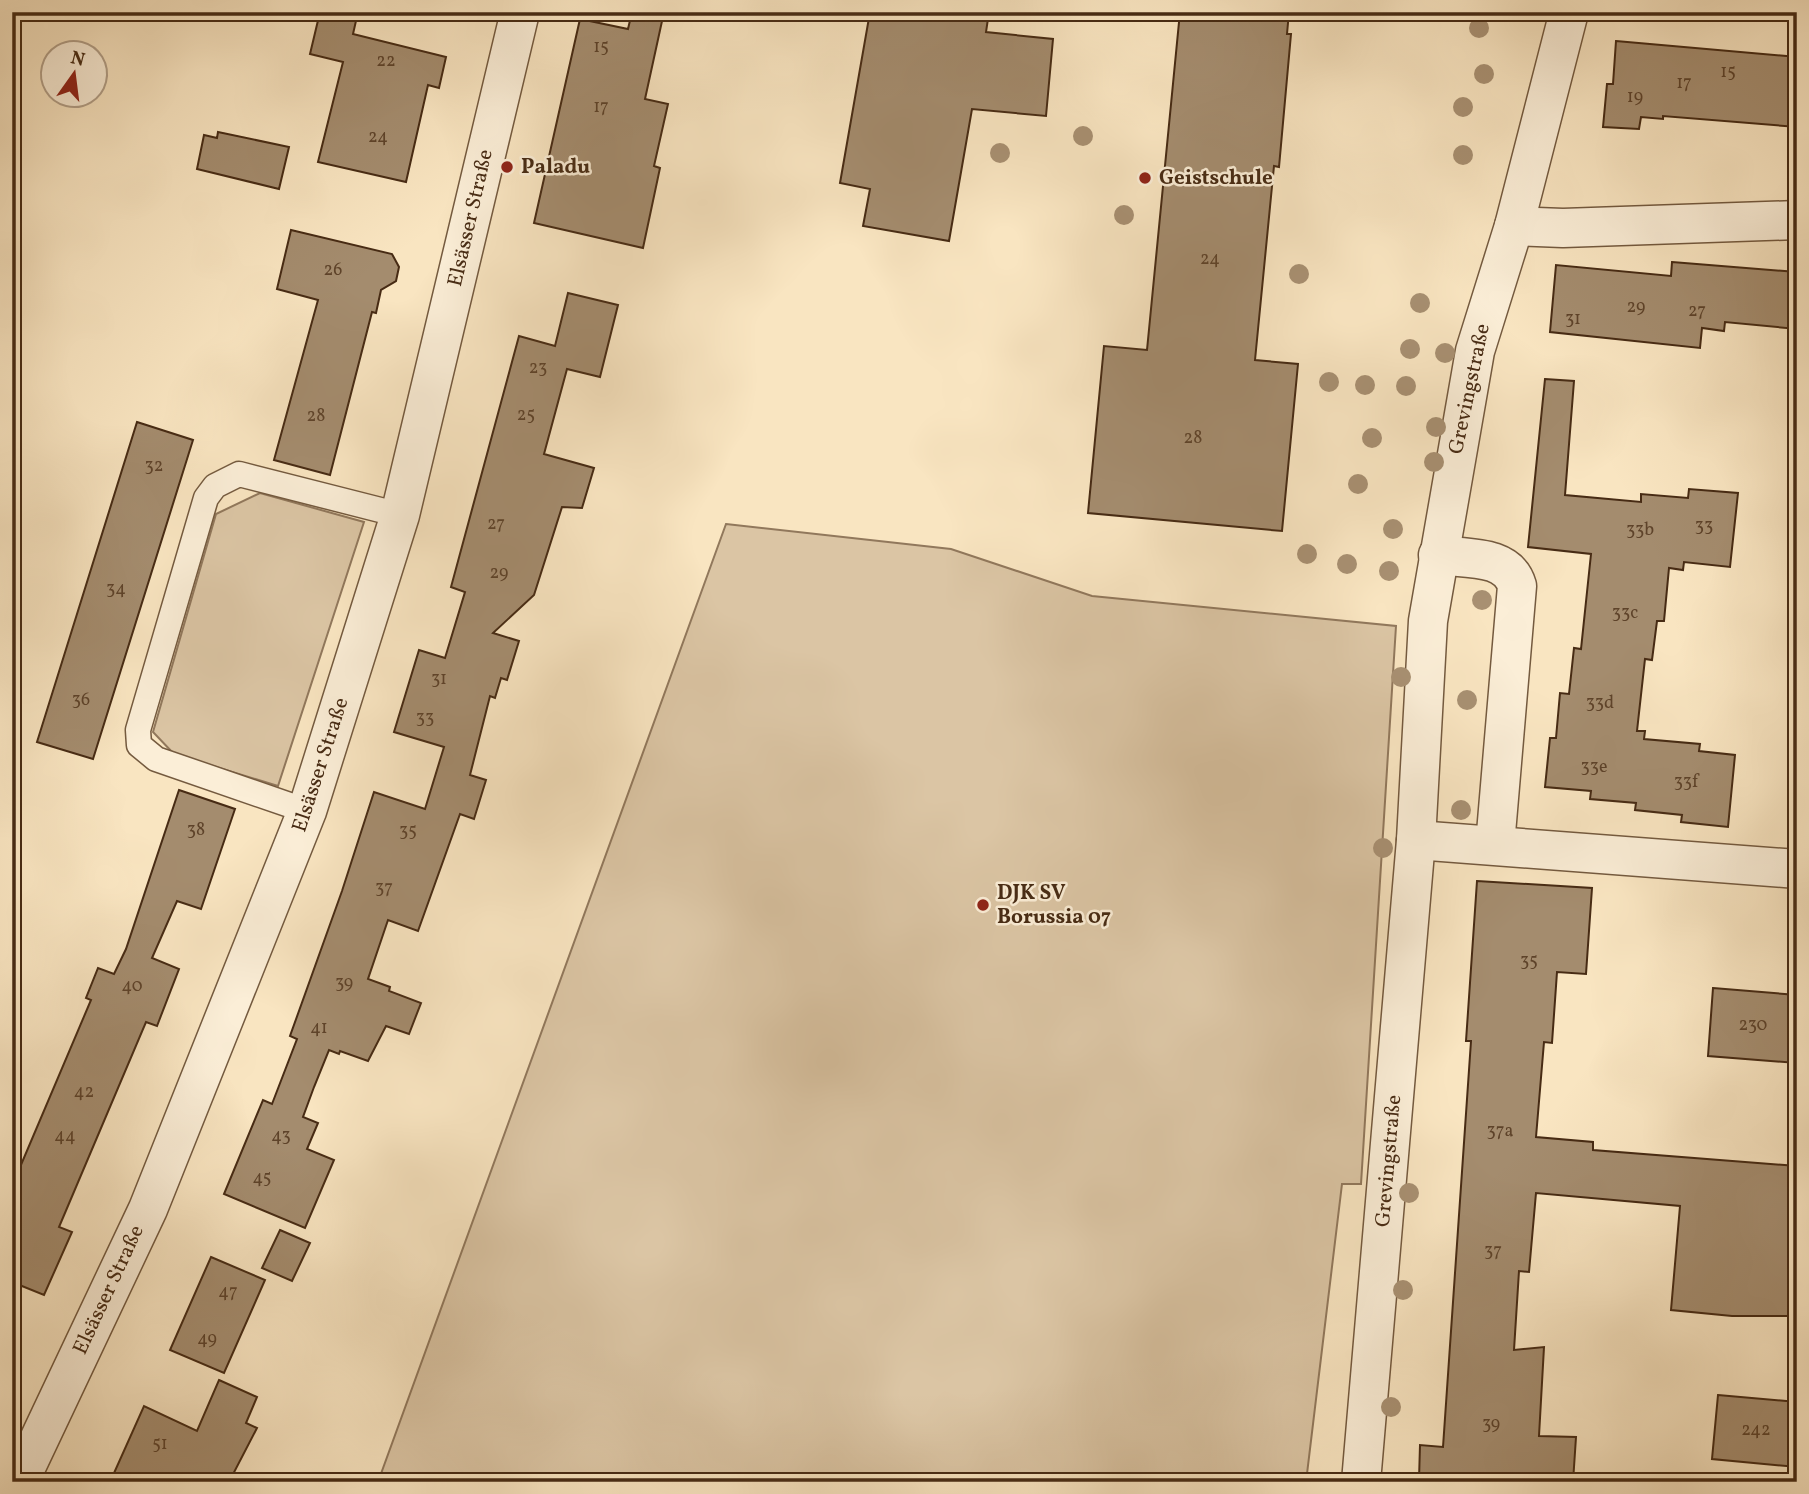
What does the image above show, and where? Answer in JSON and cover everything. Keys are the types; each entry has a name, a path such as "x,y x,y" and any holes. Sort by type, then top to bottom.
{"street":[{"name":"Elsässer Straße","path":"19,1482 148,1209 307,811 400,515 520,12"},
{"name":"Grevingstraße","path":"1361,1482 1416,840 1428,621 1475,351 1514,226 1569,12"},
{"path":"1514,226 1563,229 1797,220"},
{"path":"1438,555 1499,563 1514,575 1517,586 1495,845"},
{"path":"1416,840 1797,869"}],"lane":[{"path":"307,811 156,759 139,745 138,730 206,498 215,486 239,474 400,515"}],"shaded area":[{"path":"260,493 364,522 278,786 174,754 153,732 216,514"},
{"name":"DJK SV Borussia 07","path":"726,524 951,549 1092,596 1396,626 1361,1184 1342,1184 1306,1482 378,1482"}],"building":[{"path":"320,12 358,12 353,34 446,57 439,88 428,85 406,182 318,162 343,62 310,54"},
{"path":"632,12 664,12 645,99 668,104 654,166 660,168 643,248 534,223 580,19 628,29"},
{"path":"870,12 989,12 986,32 1053,39 1046,116 972,109 949,241 863,226 870,189 840,183"},
{"path":"1180,12 1289,12 1287,34 1291,34 1279,167 1274,166 1255,360 1298,364 1282,531 1088,513 1104,346 1147,350"},
{"path":"1616,41 1797,57 1797,127 1663,116 1663,119 1641,117 1639,129 1603,127 1607,84 1613,84"},
{"path":"218,132 289,147 279,189 197,169 204,135 217,138"},
{"path":"291,230 392,254 399,267 396,281 381,290 376,313 372,312 330,475 274,460 318,300 277,289"},
{"path":"1672,262 1797,272 1797,329 1725,322 1724,331 1702,328 1700,348 1550,332 1556,265 1671,276"},
{"path":"568,293 618,305 600,377 567,369 544,454 594,468 582,508 562,507 534,595 493,633 519,641 507,680 501,678 495,698 490,696 470,775 486,780 474,819 460,814 418,931 388,920 368,979 390,987 389,991 421,1003 409,1034 386,1026 368,1061 329,1050 314,1087 303,1117 318,1123 307,1149 334,1160 305,1228 224,1194 263,1100 272,1104 297,1039 290,1036 374,792 425,809 444,747 394,732 419,650 445,658 465,592 451,587 519,336 555,346"},
{"path":"1545,379 1574,381 1565,495 1641,502 1641,494 1688,498 1689,489 1738,493 1730,567 1684,562 1683,570 1669,568 1664,621 1657,621 1652,660 1645,659 1637,731 1645,731 1644,739 1700,744 1699,751 1735,755 1728,827 1681,822 1682,815 1635,810 1636,803 1590,799 1591,791 1545,787 1550,738 1556,738 1560,693 1569,694 1574,648 1581,649 1591,554 1528,547"},
{"path":"137,422 193,440 93,759 37,742"},
{"path":"179,790 235,809 201,909 177,901 152,958 179,969 157,1026 146,1022 59,1227 72,1232 44,1295 12,1282 12,1186 91,1000 86,998 98,968 114,974 126,949"},
{"path":"1477,881 1592,888 1586,974 1557,972 1552,1043 1544,1042 1536,1137 1593,1142 1593,1150 1797,1166 1797,1316 1732,1316 1671,1310 1680,1206 1536,1193 1529,1272 1519,1271 1514,1350 1544,1347 1539,1436 1576,1437 1573,1482 1419,1480 1420,1445 1443,1447 1471,1041 1466,1041"},
{"path":"1713,988 1797,995 1797,1063 1708,1056"},
{"path":"280,1230 310,1243 292,1281 262,1268"},
{"path":"211,1257 265,1280 224,1373 170,1350"},
{"path":"219,1380 257,1397 246,1423 257,1428 229,1482 110,1482 144,1406 197,1431"},
{"path":"1718,1395 1797,1402 1797,1467 1712,1459"}],"place":[{"name":"Paladu","path":"507,167"},
{"name":"Geistschule","path":"1145,178"},
{"name":"DJK SV Borussia 07","path":"983,905"}]}
